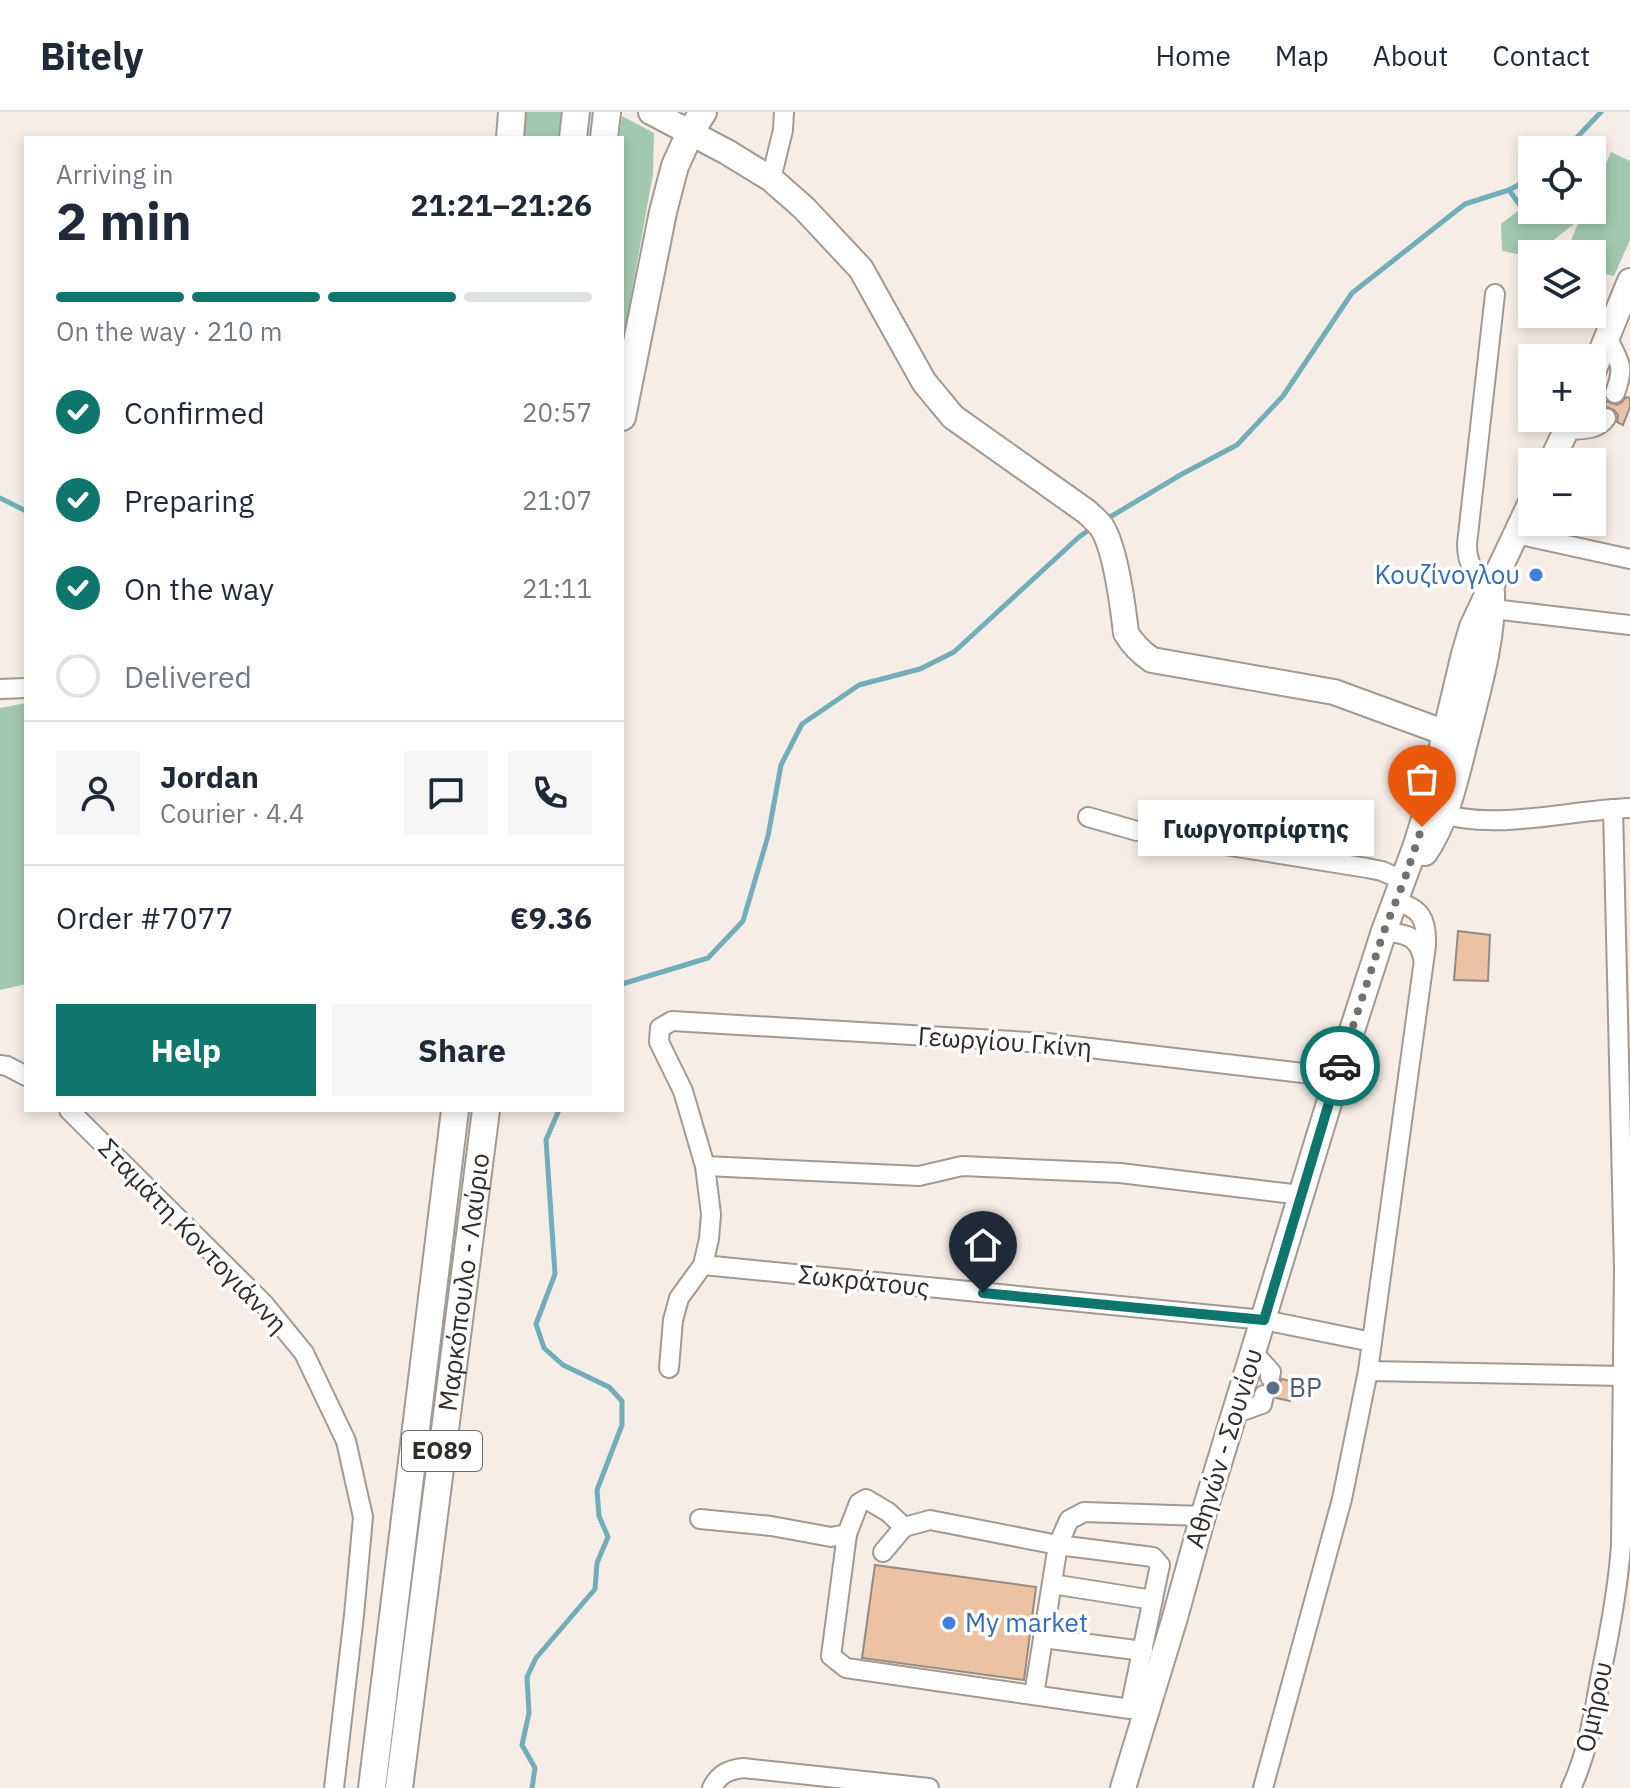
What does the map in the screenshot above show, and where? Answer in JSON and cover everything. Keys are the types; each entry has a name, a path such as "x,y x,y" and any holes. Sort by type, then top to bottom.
{"highway":[{"path":"510,136 512,112"},
{"path":"573,136 576,112"},
{"path":"604,136 607,112"},
{"path":"624,407 663,212 675,166 697,122"},
{"name":"Μαρκόπουλο - Λαύριο","path":"372,1788 455,1112"},
{"name":"Μαρκόπουλο - Λαύριο","path":"399,1788 486,1112"}],"main road":[{"path":"652,113 697,122 727,152 771,179 804,208 861,269 924,382 953,417 1100,524 1106,535 1126,633 1132,644 1152,660 1334,692 1454,737"},
{"path":"1606,344 1630,281"},
{"name":"Αθηνών - Σουνίου","path":"1123,1788 1146,1665 1174,1621 1234,1414 1384,931 1399,892 1430,846 1435,812 1454,737 1472,627 1492,598 1518,530"}],"street":[{"path":"771,179 783,130 784,112"},
{"path":"1495,294 1467,557 1492,598 1630,625"},
{"path":"1608,339 1621,367 1615,393"},
{"path":"1516,534 1630,559"},
{"path":"0,689 24,688"},
{"path":"1435,812 1492,821 1621,808"},
{"name":"Ομήρου","path":"1571,1788 1583,1763 1626,1546 1623,1376 1627,1267 1621,808"},
{"path":"1088,817 1137,831 1382,871 1422,917 1426,935 1368,1371 1342,1499 1263,1788"},
{"path":"1384,931 1410,937 1417,942 1423,958"},
{"name":"Γεωργίου Γκίνη","path":"705,1166 683,1091 659,1042 660,1028 672,1021 1047,1043 1337,1077"},
{"path":"0,1065 24,1075"},
{"name":"Σταμάτη Κοντογιάννη","path":"71,1112 264,1304 304,1353 346,1441 363,1517 334,1788"},
{"path":"669,1368 673,1320 679,1298 703,1265 709,1239 711,1214 705,1166 919,1176 962,1166 1104,1172 1301,1195"},
{"name":"Σωκράτους","path":"703,1265 1264,1320 1372,1342"},
{"path":"1234,1414 1262,1404 1271,1372 1253,1352"},
{"path":"1368,1371 1623,1376"},
{"path":"883,1552 904,1527 930,1520 1058,1545 1153,1557 1160,1565 1148,1624 1146,1665 1130,1709 846,1668 831,1656 847,1534 859,1503 866,1499 888,1512 904,1527"},
{"path":"1034,1695 1058,1545 1069,1520 1084,1512 1203,1516"},
{"path":"700,1519 771,1526 831,1537 847,1534"},
{"path":"1052,1584 1153,1600"},
{"path":"1148,1624 1174,1621"},
{"path":"1043,1638 1146,1665"},
{"path":"712,1788 720,1776 743,1768 929,1788"}],"green space":[{"path":"522,112 569,112 566,136 521,136"},
{"path":"622,116 654,133 653,174 624,335 624,136 619,136"},
{"path":"1611,152 1630,161 1630,240 1614,276 1606,274 1606,240 1571,240 1578,224 1606,224 1606,163"},
{"path":"1518,211 1518,224 1574,224 1554,240 1518,240 1518,254 1502,251 1501,224"},
{"path":"24,703 24,984 0,990 0,708"}],"building":[{"path":"1626,397 1630,398 1623,425 1617,422 1618,415 1614,410 1606,407 1606,401 1617,405"},
{"path":"1458,931 1490,935 1488,981 1454,980"},
{"path":"1282,1379 1294,1382 1290,1401 1276,1398 1274,1388"},
{"name":"My market","path":"875,1565 1036,1587 1024,1680 862,1658"}],"waterway":[{"path":"1578,136 1601,112"},
{"path":"1105,520 1237,445 1283,396 1352,293 1465,204 1518,185"},
{"path":"1509,190 1518,203"},
{"path":"0,498 24,510"},
{"path":"624,983 708,958 743,921 768,836 781,765 802,724 859,685 920,669 954,652 1093,527"},
{"path":"532,1788 535,1768 522,1745 529,1713 527,1677 536,1658 595,1589 597,1563 608,1537 599,1516 597,1490 622,1425 622,1401 609,1387 563,1365 544,1348 536,1324 555,1274 546,1140 558,1112"}],"way so far":[{"path":"1340,1066 1422,827"}],"place":[{"name":"Κουζίνογλου","path":"1536,575"},
{"name":"Γιωργοπρίφτης","path":"1422,827"},
{"name":"BP","path":"1273,1388"},
{"name":"My market","path":"949,1623"}],"route":[{"path":"983,1293 1264,1320 1340,1066"}]}
